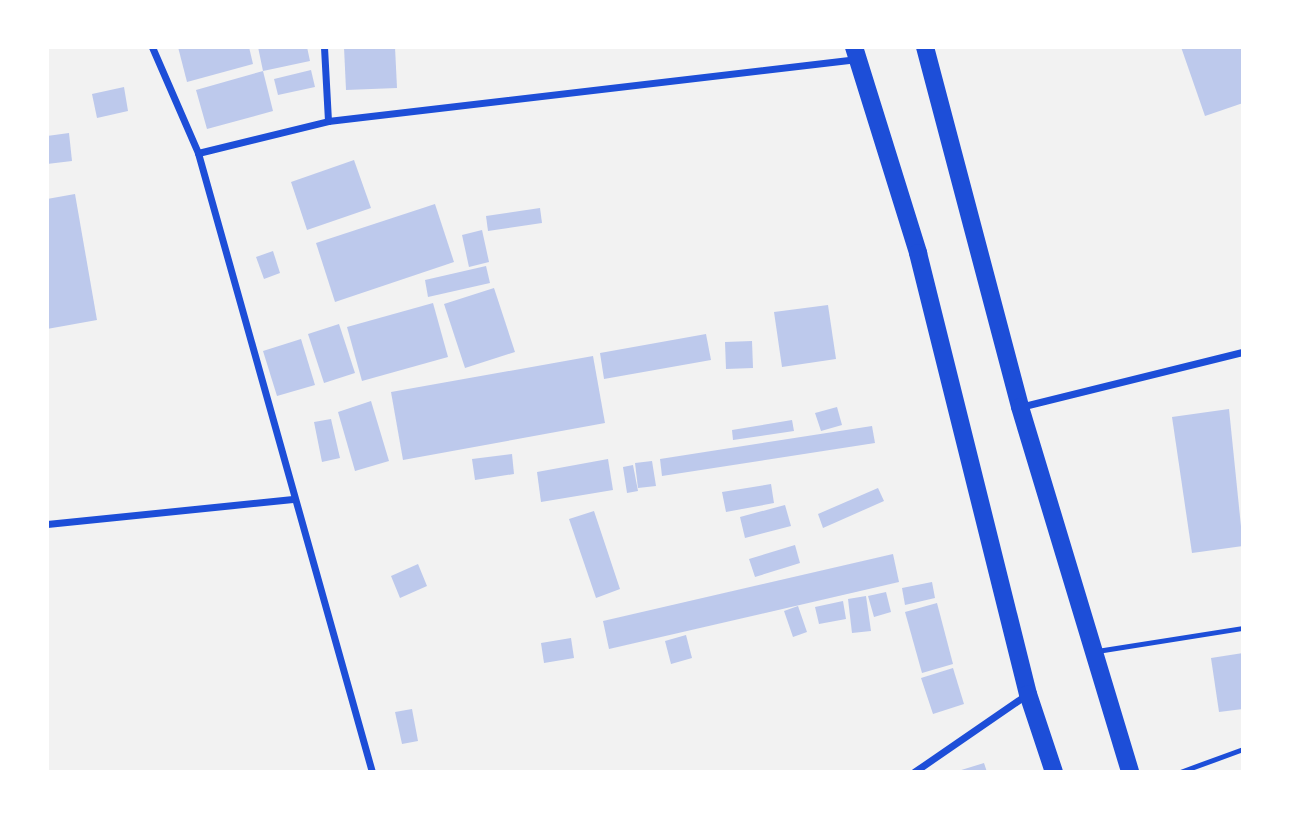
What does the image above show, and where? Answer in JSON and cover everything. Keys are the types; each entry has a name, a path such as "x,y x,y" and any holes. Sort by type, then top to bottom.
{"main road":[{"path":"925,47 1020,407 1130,772"},
{"path":"856,53 918,253 1028,694 1054,772"}],"street":[{"path":"152,47 198,153 293,499 372,772"},
{"path":"324,47 328,121"},
{"path":"198,153 328,121 856,53"},
{"path":"1020,407 1243,352"},
{"path":"47,524 293,499"},
{"path":"914,772 1028,694"}],"lane":[{"path":"1093,652 1243,628"},
{"path":"1180,772 1243,749"}],"building":[{"path":"178,47 249,47 253,64 187,82"},
{"path":"258,47 307,47 310,61 263,71"},
{"path":"344,47 395,47 397,88 346,90"},
{"path":"1181,47 1243,47 1243,103 1205,116"},
{"path":"311,70 315,87 278,95 274,79"},
{"path":"263,71 273,111 207,129 196,90"},
{"path":"124,87 128,111 97,118 92,94"},
{"path":"69,133 72,161 47,164 47,136"},
{"path":"354,160 371,208 307,230 291,182"},
{"path":"75,194 97,320 47,329 47,199"},
{"path":"435,204 454,262 335,302 316,243"},
{"path":"540,208 542,223 488,231 486,216"},
{"path":"482,230 489,262 469,267 462,235"},
{"path":"273,251 280,273 264,279 256,257"},
{"path":"486,266 490,283 428,297 425,280"},
{"path":"494,288 515,352 465,368 444,304"},
{"path":"433,303 448,357 362,381 347,327"},
{"path":"828,305 836,359 782,367 774,312"},
{"path":"339,324 355,373 324,383 308,334"},
{"path":"706,334 711,360 604,379 600,353"},
{"path":"301,339 315,385 277,396 263,351"},
{"path":"752,341 753,368 726,369 725,342"},
{"path":"593,356 605,423 403,460 391,392"},
{"path":"371,401 389,461 355,471 338,412"},
{"path":"837,407 842,425 821,431 815,413"},
{"path":"1229,409 1243,546 1192,553 1172,417"},
{"path":"331,419 340,458 322,462 314,422"},
{"path":"792,420 794,431 733,440 732,430"},
{"path":"872,426 875,443 662,476 660,459"},
{"path":"512,454 514,474 475,480 472,459"},
{"path":"608,459 613,490 541,502 537,472"},
{"path":"652,461 656,486 638,488 635,463"},
{"path":"633,465 638,491 627,493 623,467"},
{"path":"771,484 774,503 726,512 722,492"},
{"path":"878,488 884,501 823,528 818,514"},
{"path":"785,505 791,526 745,538 740,517"},
{"path":"594,511 620,589 596,598 569,519"},
{"path":"795,545 800,563 755,577 749,559"},
{"path":"893,554 899,582 609,649 603,621"},
{"path":"418,564 427,586 400,598 391,576"},
{"path":"932,582 935,598 905,605 902,588"},
{"path":"886,592 891,612 874,617 868,596"},
{"path":"866,596 871,631 852,633 848,599"},
{"path":"843,601 846,619 819,624 815,607"},
{"path":"937,603 953,664 922,673 905,612"},
{"path":"798,606 807,632 793,637 784,611"},
{"path":"686,635 692,658 671,664 665,641"},
{"path":"571,638 574,658 544,663 541,643"},
{"path":"1243,653 1243,709 1219,712 1211,658"},
{"path":"953,668 964,704 933,714 921,678"},
{"path":"412,709 418,741 402,744 395,712"},
{"path":"984,763 987,772 958,772 958,771"}]}
